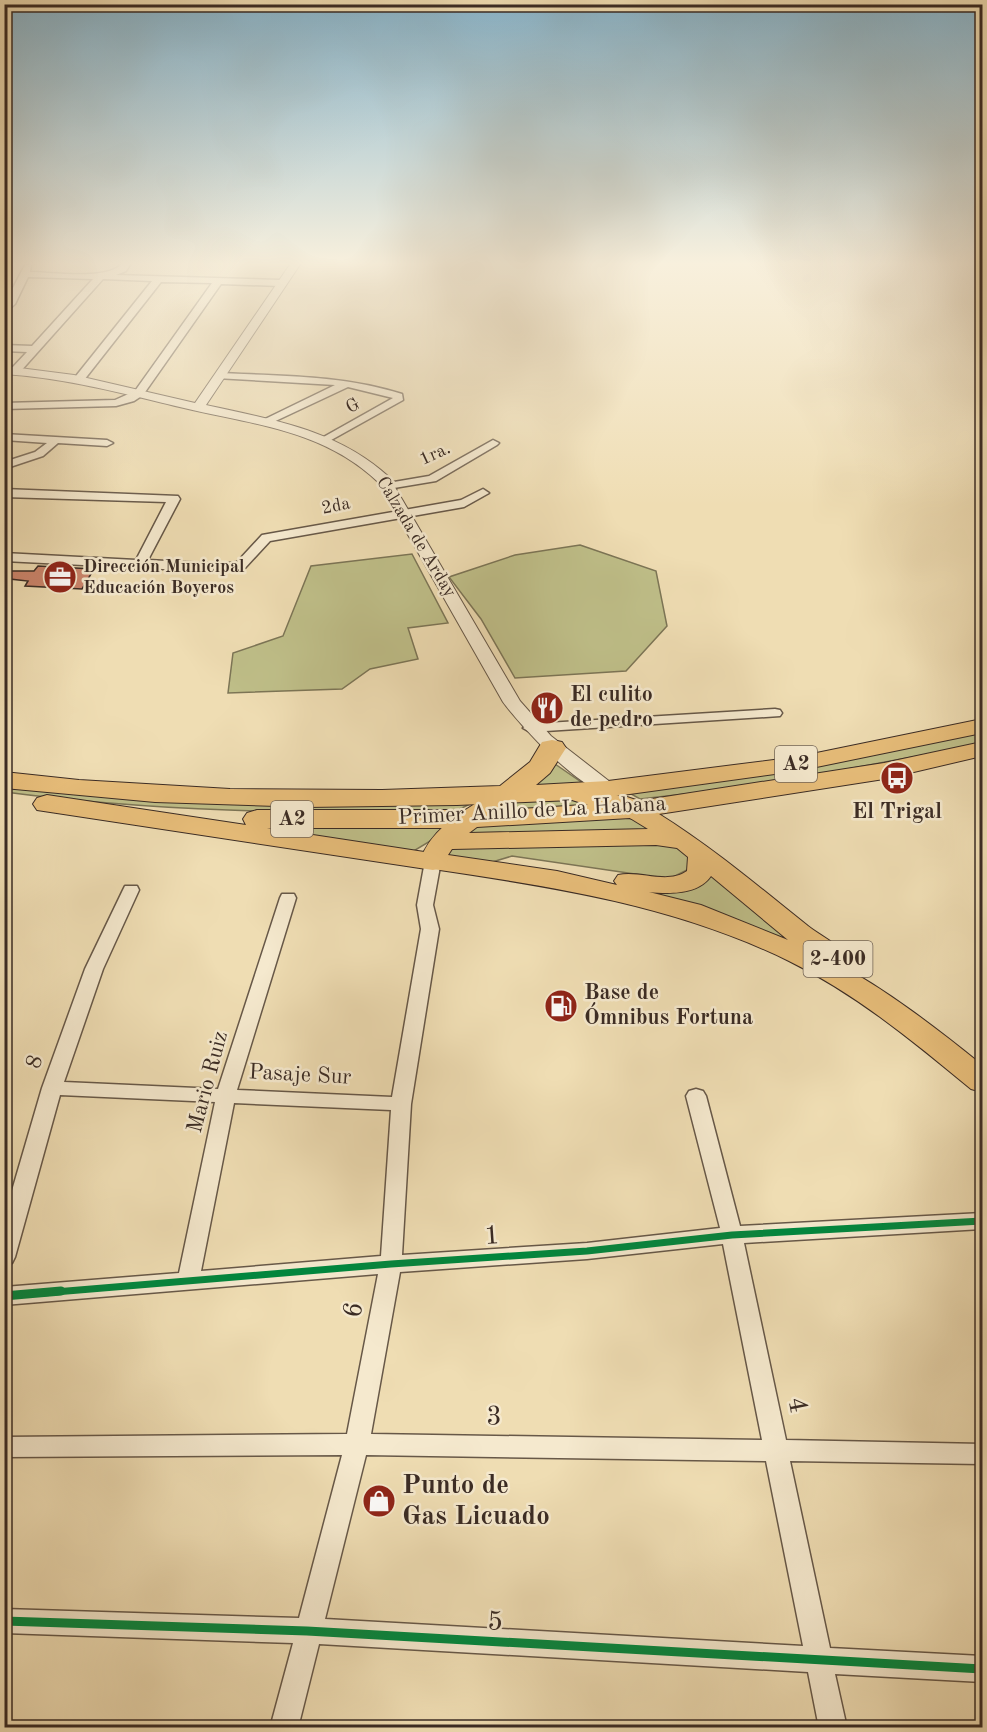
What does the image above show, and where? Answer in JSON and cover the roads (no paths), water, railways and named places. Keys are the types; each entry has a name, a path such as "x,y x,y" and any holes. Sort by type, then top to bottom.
{"highway":[{"name":"Primer Anillo de La Habana","path":"608,789 797,764 982,726"},
{"path":"438,851 472,819 507,795 540,767 552,748"},
{"name":"Primer Anillo de La Habana","path":"113,813 245,818 472,819 633,810 884,771 982,749"},
{"name":"Primer Anillo de La Habana","path":"4,780 132,792 248,797 435,798 552,793"},
{"name":"A2","path":"552,793 608,789"},
{"path":"608,789 633,810"},
{"name":"2-400","path":"552,793 586,794 633,810 693,847 808,941 898,995 982,1058"},
{"path":"490,869 537,867 651,886 684,882 699,874 702,866 684,833 686,819 694,811 720,796"},
{"name":"A2","path":"4,799 113,813"},
{"name":"2-400","path":"113,813 438,851 490,869 557,879 692,911 798,954 849,982 913,1025 982,1081"},
{"path":"438,851 656,837 693,847"}],"street":[{"path":"10,371 39,344"},
{"path":"80,378 107,344"},
{"path":"4,406 116,403 130,399 140,393 174,344"},
{"path":"200,408 241,344"},
{"path":"4,348 35,348"},
{"name":"Calzada de Arday","path":"10,371 80,378 267,422 324,441 375,469 388,486 530,728 552,748 608,789"},
{"path":"220,376 344,384"},
{"path":"267,422 344,384"},
{"name":"G","path":"324,441 398,400 399,397 396,394 344,384"},
{"path":"4,437 107,443"},
{"path":"4,466 41,454 50,448 55,440"},
{"name":"1ra.","path":"388,486 432,479 493,443"},
{"path":"4,493 174,500 140,564 4,556"},
{"name":"2da","path":"140,564 222,568 241,565 266,538 464,503 483,493"},
{"path":"530,728 775,713"},
{"name":"6","path":"284,1728 307,1631 357,1444 391,1264 401,1104 430,928 425,905 438,851"},
{"name":"8","path":"4,1257 52,1088 94,969 131,890"},
{"name":"Mario Ruiz","path":"188,1281 226,1095 288,898"},
{"name":"Pasaje Sur","path":"52,1088 401,1104"},
{"name":"4","path":"696,1096 732,1235 833,1728"},
{"name":"1","path":"4,1296 391,1264 587,1251 732,1235 982,1221"},
{"name":"3","path":"4,1448 357,1444 982,1454"},
{"name":"5","path":"4,1621 307,1631 982,1669"}],"place":[{"name":"Dirección Municipal Educación Boyeros","path":"60,577"},
{"name":"El culito de pedro","path":"547,708"},
{"name":"El Trigal","path":"897,778"},
{"name":"Base de Ómnibus Fortuna","path":"561,1006"},
{"name":"Punto de Gas Licuado","path":"379,1501"}]}
